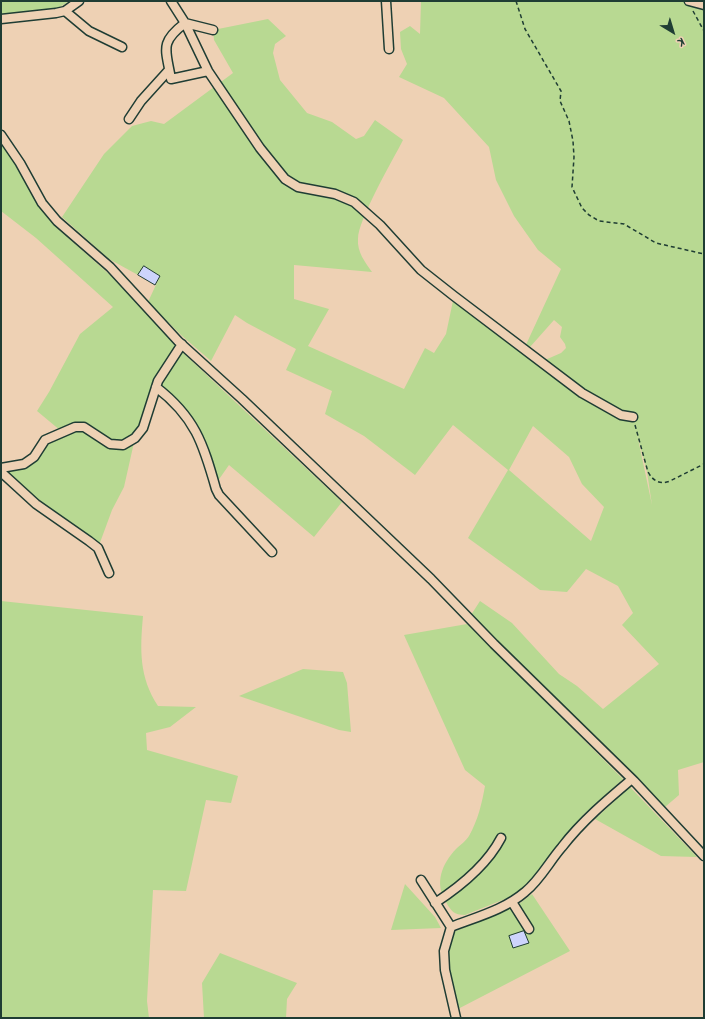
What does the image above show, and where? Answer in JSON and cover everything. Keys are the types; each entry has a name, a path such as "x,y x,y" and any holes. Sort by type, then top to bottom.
{"street":[{"path":"1,19 46,15 65,11 79,1"},
{"path":"171,1 186,23 208,71 260,148 285,179 298,187 335,194 354,202 380,225 422,270 478,314 582,393 621,415 633,417"},
{"path":"386,1 389,49"},
{"path":"690,4 704,5"},
{"path":"65,11 90,31 122,47"},
{"path":"186,23 213,30"},
{"path":"186,23 174,32 167,41 166,51 171,79 208,71"},
{"path":"129,119 141,101 169,70"},
{"path":"1,135 14,152 50,214 120,278 182,344 431,579 632,779 704,856"},
{"path":"1,468 24,464 34,456 45,440 74,427 84,427 110,444 123,445 135,438 143,428 156,387 182,344"},
{"path":"156,387 174,402 193,424 202,442 219,495 272,552"},
{"path":"1,472 36,504 98,548 109,573"},
{"path":"451,928 512,902 538,880 562,847 593,812 632,779"},
{"path":"435,903 453,891 485,861 495,849 501,838"},
{"path":"421,880 451,928 444,951 445,970 456,1018"},
{"path":"512,902 529,929"}],"path":[{"path":"516,1 525,29 561,91 560,101 569,122 573,141 574,157 572,187 582,208 588,216 599,220 624,224 656,243 704,254"},
{"path":"690,4 704,31"},
{"path":"633,417 645,464 652,478 664,483 704,464"}],"green space":[{"path":"1,1 70,1 56,9 1,15"},
{"path":"421,1 704,1 704,762 678,770 679,795 665,807 471,615 480,601 512,623 559,674 577,686 603,709 659,664 622,625 633,613 618,586 586,569 567,592 540,590 468,538 508,470 453,425 415,475 364,436 325,414 332,391 286,370 296,349 235,315 211,361 181,335 148,302 160,276 144,266 138,275 109,259 62,217 104,154 132,126 151,121 164,124 233,73 214,40 213,30 268,19 286,36 275,44 273,53 280,80 307,113 332,122 356,139 364,136 375,120 403,140 370,204 360,230 358,239 359,248 362,257 372,272 294,265 294,299 329,309 308,346 404,389 425,348 434,353 446,334 454,296 524,349 561,269 538,250 514,216 496,180 489,147 444,98 399,77 407,64 401,49 400,32 410,26 420,34","holes":["554,320 562,327 560,337 566,348 561,353 545,360 530,347","533,426 569,457 582,484 604,507 591,541 509,470","637,434 647,472 652,505"]},
{"path":"1,143 14,161 40,208 56,227 111,276 179,349 342,502 314,537 229,465 215,485 193,424 156,387 135,438 124,487 112,510 98,548 1,472 24,464 40,446 61,431 37,411 49,392 80,334 113,307 36,238 1,211"},
{"path":"1,601 143,616 141,640 142,663 147,684 158,706 196,707 170,727 146,733 147,750 238,776 231,803 206,800 186,891 153,890 147,1001 149,1018 1,1018"},
{"path":"467,624 623,779 584,814 531,879 515,895 465,915 461,915 451,910 442,895 440,881 441,874 451,855 466,840 475,824 485,786 465,770 404,635"},
{"path":"303,669 343,672 347,683 351,732 339,730 239,696"},
{"path":"630,787 697,857 661,856 595,819"},
{"path":"405,884 435,917 441,928 391,930"},
{"path":"532,894 570,951 454,1011 445,970 449,934 519,904"},
{"path":"220,953 297,983 287,999 286,1018 204,1018 202,983"}],"building":[{"path":"144,266 160,276 155,285 138,275"},
{"path":"524,931 529,943 513,948 509,936"}]}
